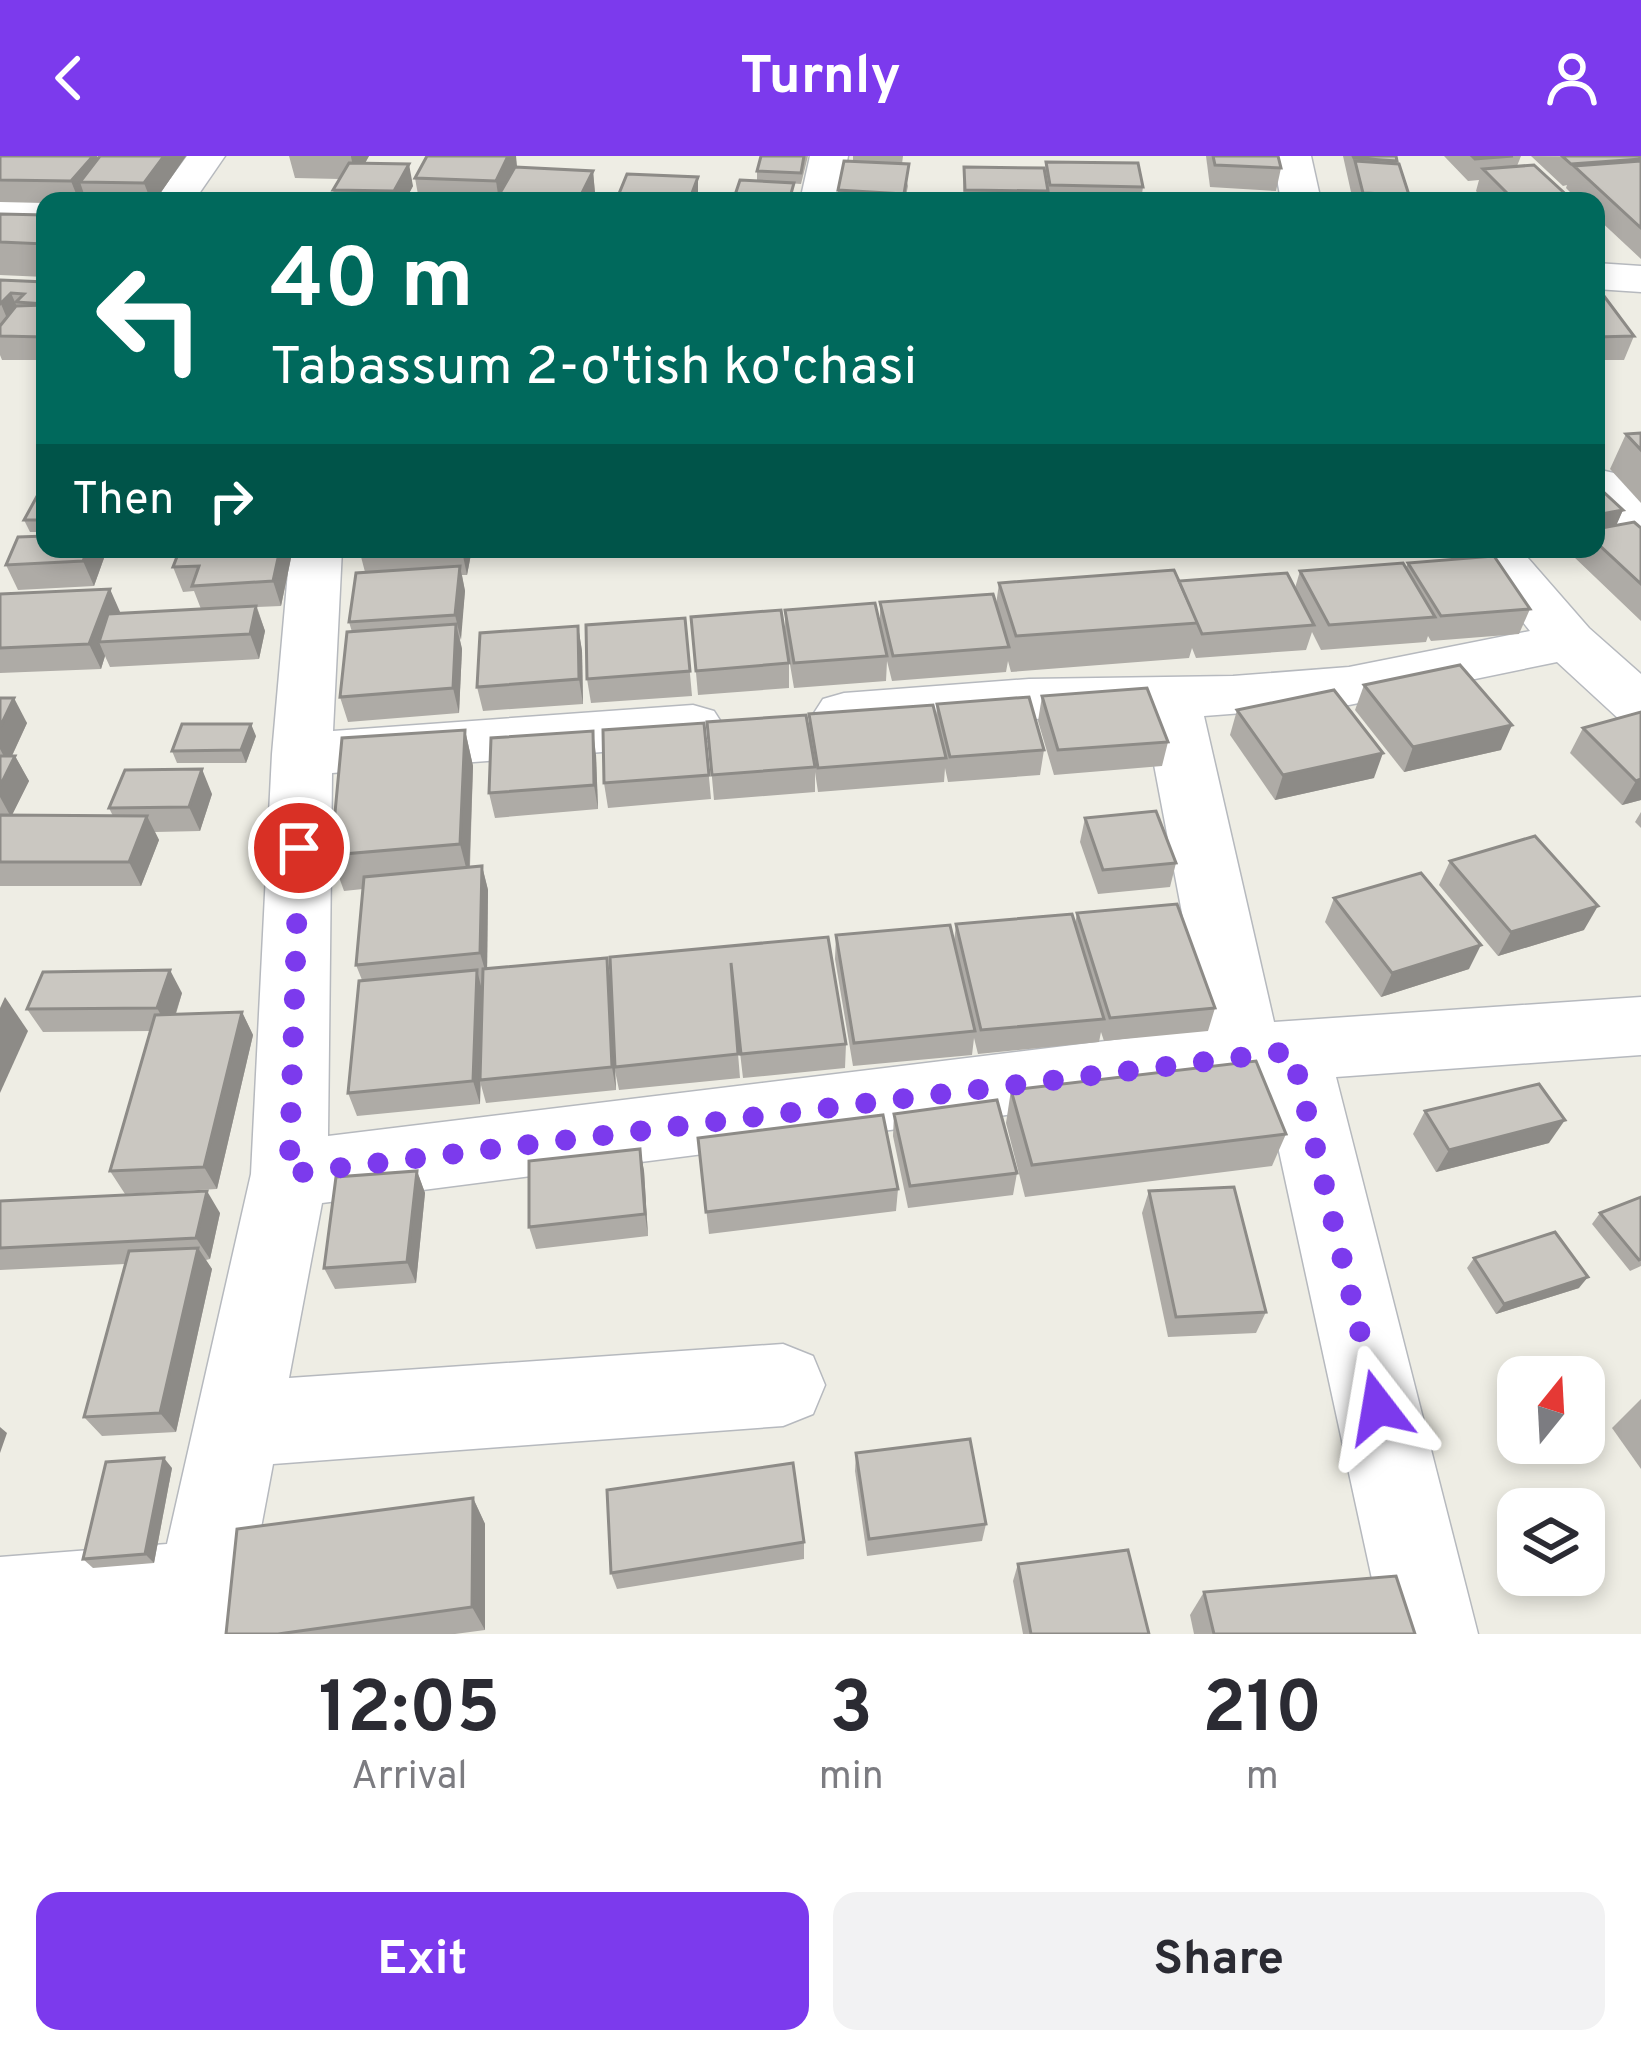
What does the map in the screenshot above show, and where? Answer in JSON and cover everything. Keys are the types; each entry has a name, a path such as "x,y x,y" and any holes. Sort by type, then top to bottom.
{"street":[{"path":"181,192 206,156"},
{"path":"822,192 830,156"},
{"path":"1292,156 1298,192"},
{"path":"0,210 36,212"},
{"path":"1605,492 1641,525"},
{"path":"0,1603 199,1611 289,1174 302,754 315,558"},
{"path":"1499,558 1569,641 1641,706"},
{"path":"302,754 771,719 1349,686 1569,641"},
{"path":"1170,694 1431,1634"},
{"path":"289,1174 1269,1053 1641,1026"},
{"path":"237,1424 783,1384"}],"building":[{"path":"0,156 93,156 71,181 0,180"},
{"path":"100,156 164,156 144,183 80,182"},
{"path":"427,156 508,156 496,181 415,178"},
{"path":"761,156 804,156 801,173 757,171"},
{"path":"1213,156 1278,156 1281,168 1215,165"},
{"path":"1396,156 1397,161 1354,158"},
{"path":"1562,156 1639,156 1641,159 1571,164"},
{"path":"844,161 909,164 904,192 838,190"},
{"path":"1355,161 1399,164 1408,192 1363,192"},
{"path":"1641,161 1641,228 1605,192 1574,166"},
{"path":"1046,162 1138,163 1143,187 1050,185"},
{"path":"349,163 409,164 394,191 333,190"},
{"path":"1534,165 1563,192 1506,192 1483,169"},
{"path":"515,167 593,171 582,192 501,192"},
{"path":"964,167 1044,168 1048,191 965,190"},
{"path":"627,174 698,177 692,192 620,192"},
{"path":"740,180 794,183 792,192 736,192"},
{"path":"0,214 36,215 36,244 0,242"},
{"path":"0,280 36,282 36,303 16,302 24,294 11,293 0,304"},
{"path":"1605,297 1634,336 1605,337"},
{"path":"36,305 36,337 0,336 0,326 16,306"},
{"path":"1641,433 1641,450 1626,434"},
{"path":"1605,493 1623,510 1605,513"},
{"path":"36,498 36,520 24,520"},
{"path":"1634,522 1641,528 1641,584 1605,550 1605,527"},
{"path":"36,536 36,558 84,558 6,565 18,537"},
{"path":"176,558 278,558 273,581 192,586 199,566 173,567"},
{"path":"1495,558 1530,609 1441,616 1408,563"},
{"path":"1403,563 1435,617 1329,625 1300,571"},
{"path":"460,566 455,615 349,622 356,573"},
{"path":"1174,570 1198,623 1016,636 999,583"},
{"path":"1287,573 1314,625 1202,634 1179,581"},
{"path":"110,589 89,644 0,648 0,594"},
{"path":"993,594 1009,647 893,656 880,602"},
{"path":"875,603 887,656 794,663 785,610"},
{"path":"256,606 250,634 99,642 108,614"},
{"path":"781,610 789,663 696,671 691,617"},
{"path":"685,618 690,671 587,679 586,625"},
{"path":"456,624 453,688 340,697 347,632"},
{"path":"578,626 579,679 477,687 480,633"},
{"path":"1460,665 1512,725 1413,747 1364,685"},
{"path":"1147,688 1168,742 1058,750 1042,696"},
{"path":"1334,690 1383,753 1283,775 1237,710"},
{"path":"1029,697 1044,750 950,757 937,704"},
{"path":"0,698 14,698 0,727"},
{"path":"933,705 946,758 818,768 809,714"},
{"path":"1641,712 1641,779 1636,781 1583,728"},
{"path":"806,715 815,767 712,775 707,722"},
{"path":"704,723 709,775 604,783 603,730"},
{"path":"182,724 251,724 241,750 172,751"},
{"path":"465,730 460,844 331,855 342,738"},
{"path":"593,731 594,785 489,793 491,738"},
{"path":"0,756 15,756 0,786"},
{"path":"202,769 189,807 109,808 125,770"},
{"path":"1156,811 1176,863 1103,870 1085,818"},
{"path":"0,815 147,816 129,862 0,862"},
{"path":"1535,836 1598,906 1511,932 1450,861"},
{"path":"482,866 480,953 356,965 364,877"},
{"path":"1421,873 1481,945 1392,973 1334,898"},
{"path":"1177,904 1215,1008 1110,1018 1077,913"},
{"path":"1072,914 1104,1019 981,1030 956,924"},
{"path":"950,925 975,1031 854,1043 836,935"},
{"path":"828,937 846,1044 741,1054 731,963 738,1054 615,1067 610,957"},
{"path":"607,958 612,1067 480,1080 483,969"},
{"path":"170,970 157,1008 27,1009 43,972"},
{"path":"477,970 473,1081 348,1093 359,981"},
{"path":"242,1012 204,1167 110,1171 155,1015"},
{"path":"1256,1061 1286,1134 1032,1165 1011,1090"},
{"path":"1539,1084 1565,1120 1449,1150 1425,1111"},
{"path":"997,1100 1017,1173 910,1186 894,1114"},
{"path":"883,1115 898,1189 706,1212 698,1138"},
{"path":"640,1149 645,1214 529,1227 529,1161"},
{"path":"417,1171 407,1262 324,1268 336,1177"},
{"path":"1234,1187 1266,1312 1176,1317 1149,1191"},
{"path":"207,1191 196,1238 0,1248 0,1201"},
{"path":"1641,1197 1641,1259 1639,1260 1600,1213"},
{"path":"1555,1232 1588,1277 1504,1304 1474,1258"},
{"path":"198,1248 160,1413 84,1417 129,1251"},
{"path":"970,1439 986,1524 869,1539 856,1453"},
{"path":"164,1458 145,1554 83,1559 106,1462"},
{"path":"793,1463 804,1542 611,1573 607,1490"},
{"path":"473,1498 472,1607 278,1634 226,1634 237,1529"},
{"path":"1128,1550 1149,1634 1031,1634 1018,1564"},
{"path":"1396,1576 1415,1634 1214,1634 1204,1592"}],"route":[{"path":"299,848 289,1174 1292,1051 1378,1407"}]}
